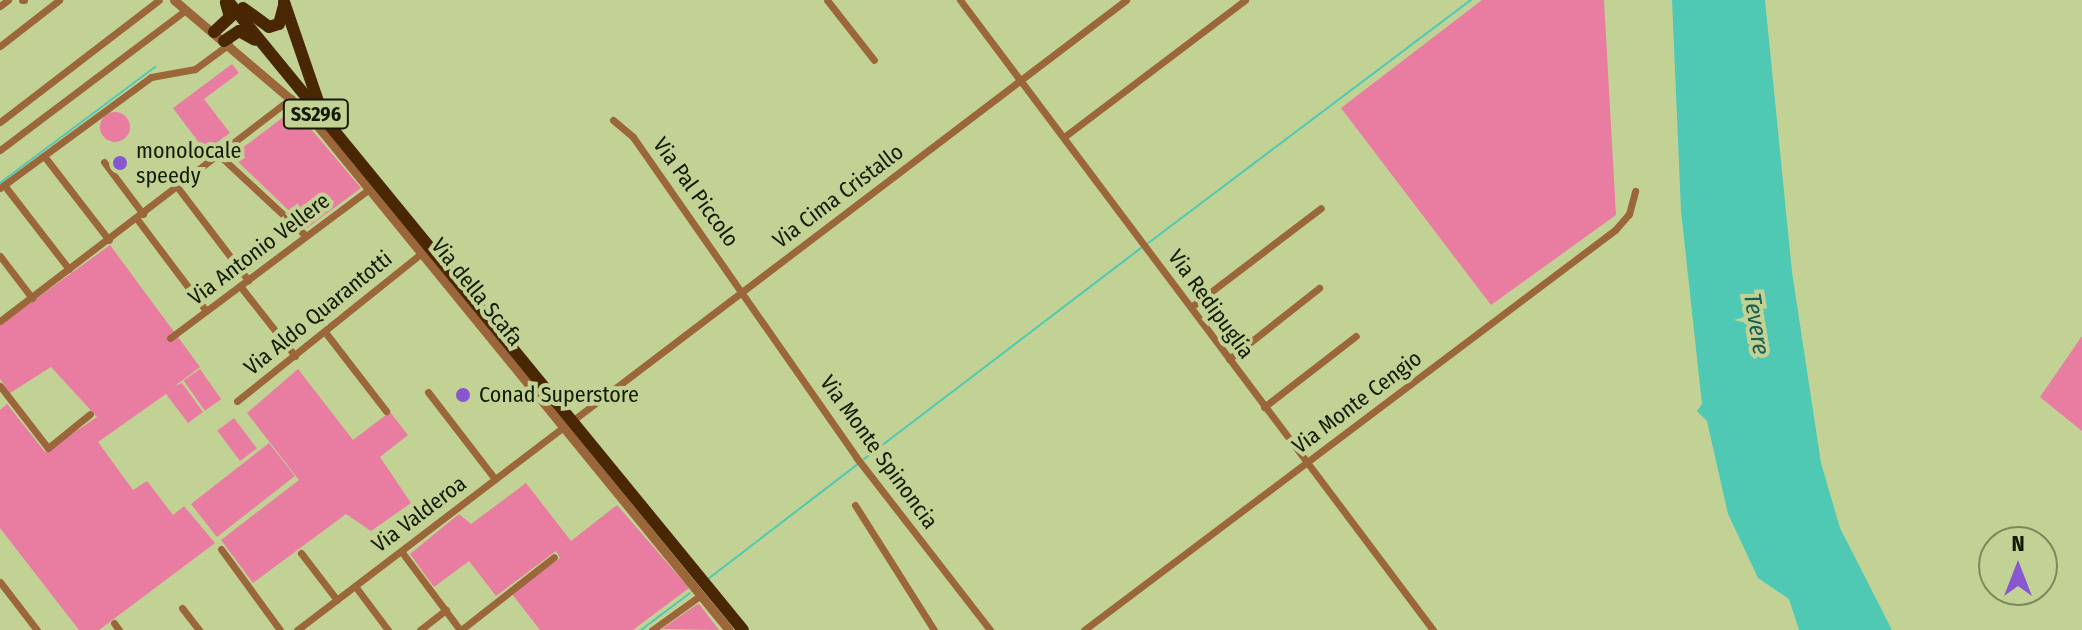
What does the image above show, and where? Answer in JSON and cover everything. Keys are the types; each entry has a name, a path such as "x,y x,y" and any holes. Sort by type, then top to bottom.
{"main road":[{"path":"222,39 230,17 226,0"},
{"name":"SS296","path":"226,0 369,174"},
{"path":"239,4 269,27 283,16 284,1"},
{"path":"284,1 322,113"},
{"name":"SS296","path":"239,4 369,174 568,424 743,630"},
{"path":"222,39 239,31 266,51"}],"street":[{"path":"0,6 8,0"},
{"path":"0,46 59,0"},
{"path":"0,122 159,0"},
{"name":"Via della Scafa","path":"174,0 292,98 568,424 729,630"},
{"path":"827,0 874,60"},
{"name":"Via Redipuglia","path":"960,0 1140,237 1305,464 1433,630"},
{"name":"Via Cima Cristallo","path":"568,424 1126,0"},
{"path":"1064,137 1245,0"},
{"path":"0,150 186,10"},
{"path":"69,269 2,186 151,77 195,69 222,39"},
{"path":"0,321 292,98"},
{"name":"Via Pal Piccolo","path":"613,120 633,137 745,290"},
{"path":"44,156 109,240"},
{"path":"220,156 306,236"},
{"path":"104,162 206,311"},
{"path":"178,188 248,280"},
{"name":"Via Antonio Vellere","path":"170,338 369,189"},
{"name":"Via Monte Cengio","path":"1084,630 1615,230 1629,214 1635,191"},
{"path":"1191,307 1321,208"},
{"name":"Via Aldo Quarantotti","path":"237,401 422,253"},
{"path":"0,256 32,298"},
{"path":"240,286 295,356"},
{"path":"1229,359 1319,288"},
{"name":"Via Monte Spinoncia","path":"745,290 856,457 990,630"},
{"path":"325,332 386,411"},
{"path":"1264,407 1356,336"},
{"path":"0,386 48,448 90,414"},
{"path":"428,392 495,479"},
{"name":"Via Valderoa","path":"297,630 568,424"},
{"path":"855,505 934,630"},
{"path":"221,549 280,630"},
{"path":"401,551 461,630 554,557"},
{"path":"301,553 337,600"},
{"path":"0,582 37,630"},
{"path":"355,586 388,630"},
{"path":"652,630 701,595"},
{"path":"182,608 199,630"},
{"path":"420,630 446,610"}],"shaded area":[{"path":"1482,0 1604,0 1616,215 1491,305 1341,108"},
{"path":"232,64 239,73 204,99 230,133 205,151 173,108"},
{"path":"294,109 361,188 307,228 232,156"},
{"path":"115,112 126,116 130,127 126,138 115,142 104,138 100,127 104,116"},
{"path":"110,245 200,367 175,386 182,383 203,412 188,423 166,394 98,442 133,490 147,481 173,515 184,506 215,543 99,630 79,630 0,528 0,410 7,404 45,452 97,417 51,367 10,393 0,379 0,325"},
{"path":"2082,336 2082,431 2040,397"},
{"path":"200,369 221,399 205,411 184,380"},
{"path":"298,369 353,440 390,412 408,435 380,457 411,503 371,531 346,514 253,583 221,540 299,480 247,413"},
{"path":"234,418 257,448 240,461 217,431"},
{"path":"269,443 295,476 217,537 191,504"},
{"path":"526,483 571,541 617,505 689,588 633,630 540,630 512,594 560,558 556,551 496,596 469,561 434,587 410,554 459,514 471,524"},
{"path":"699,604 719,630 662,629 696,605"}],"water":[{"name":"Tevere","path":"1672,0 1765,0 1792,272 1821,463 1840,528 1892,630 1799,630 1789,599 1758,578 1728,514 1707,421 1697,411 1702,404 1681,211"}],"waterway":[{"path":"1147,244 1471,0"},
{"path":"0,183 155,67"},
{"path":"864,459 1142,247"},
{"path":"708,579 859,463"},
{"path":"641,630 690,593"}],"place":[{"name":"monolocale speedy","path":"120,163"},
{"name":"Conad Superstore","path":"463,395"}]}
